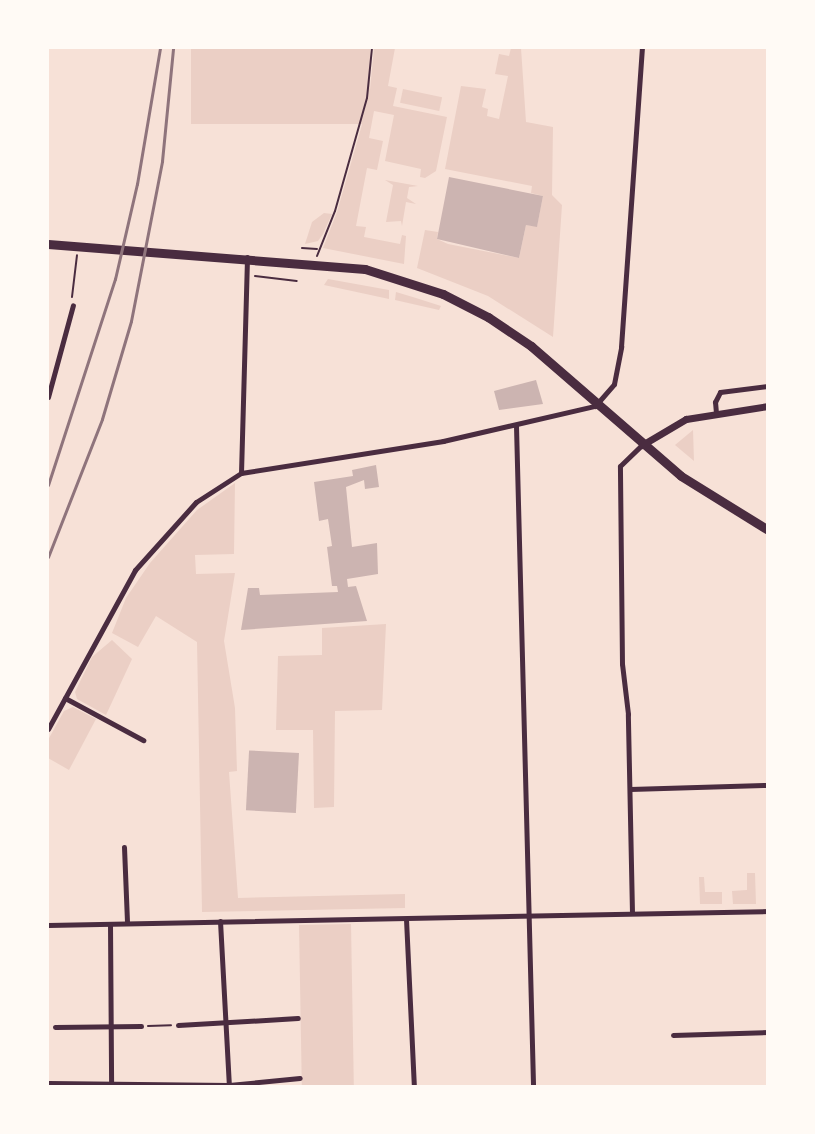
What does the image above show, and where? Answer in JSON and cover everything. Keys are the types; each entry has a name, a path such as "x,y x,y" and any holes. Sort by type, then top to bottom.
{"main road":[{"path":"48,244 247,257 364,269 443,294 488,316 531,346 595,406 642,445 713,498 768,530"}],"street":[{"path":"48,729 135,570 196,502 241,473 516,426 595,406 614,384 621,347 642,48"},
{"path":"241,473 244,273 247,257"},
{"path":"48,397 49,385 73,305"},
{"path":"716,413 714,402 720,392 768,386"},
{"path":"632,913 630,789 622,664 620,466 642,445 673,423 716,413 768,406"},
{"path":"516,426 526,918 531,927 533,1086"},
{"path":"65,698 143,740"},
{"path":"630,789 768,785"},
{"path":"124,847 127,923"},
{"path":"48,925 526,918 632,913 768,911"},
{"path":"406,919 414,1086"},
{"path":"220,921 229,1086"},
{"path":"110,924 111,1083"},
{"path":"178,1025 298,1018"},
{"path":"55,1027 111,1028 141,1026"},
{"path":"673,1035 768,1032"},
{"path":"48,1083 229,1086 300,1078"}],"path":[{"path":"302,248 317,249 335,211 367,98 372,48"},
{"path":"73,305 83,246"},
{"path":"244,273 297,280"},
{"path":"141,1026 178,1025"}],"shaded area":[{"path":"191,48 370,48 370,124 191,124"},
{"path":"374,48 395,48 388,86 397,88 393,106 447,117 436,171 425,178 420,177 421,169 385,161 394,115 374,111 369,138 383,141 377,170 367,168 356,226 366,227 364,237 400,244 402,235 406,236 404,264 323,248 337,212 369,100"},
{"path":"511,48 521,48 526,122 553,127 552,195 562,205 553,337 488,296 417,268 425,230 438,232 437,239 448,244 519,258 526,225 537,226 543,196 531,193 532,186 445,169 461,86 486,89 482,107 488,109 487,116 499,119 508,76 495,74 499,54 509,56"},
{"path":"403,89 442,97 439,111 400,103"},
{"path":"385,180 418,186 409,187 407,198 416,204 406,202 402,226 401,221 386,222 393,185"},
{"path":"324,213 332,214 323,234 318,241 305,244 312,222"},
{"path":"328,279 389,290 389,299 324,285"},
{"path":"396,292 441,306 439,310 395,300"},
{"path":"693,430 694,461 675,445"},
{"path":"235,483 234,554 195,555 196,574 235,573 224,641 235,708 237,771 229,772 238,898 405,894 405,908 202,912 197,642 156,616 138,647 112,633 126,598 150,563 197,510"},
{"path":"386,624 382,710 335,711 334,807 314,808 313,730 276,730 278,656 322,655 322,628"},
{"path":"112,640 132,659 106,715 77,699 75,692 92,657"},
{"path":"73,707 96,719 69,770 48,758 48,740 64,711"},
{"path":"747,873 755,873 756,904 733,904 732,891 747,890"},
{"path":"699,877 704,877 705,892 722,892 722,904 700,904"},
{"path":"351,924 354,1086 302,1086 299,925"}],"building":[{"path":"449,177 543,196 537,227 526,225 519,258 437,239"},
{"path":"536,380 543,404 499,410 494,391"},
{"path":"376,465 379,487 365,489 364,480 346,487 352,547 377,543 378,574 347,579 348,587 356,586 367,621 241,630 248,588 259,588 260,595 338,592 337,586 332,586 327,547 332,546 328,519 319,521 314,482 353,476 352,470"},
{"path":"249,750 299,753 296,813 246,810"}],"railway":[{"path":"48,485 115,279 137,184 160,48"},
{"path":"48,557 102,419 131,321 162,161 173,48"}]}
